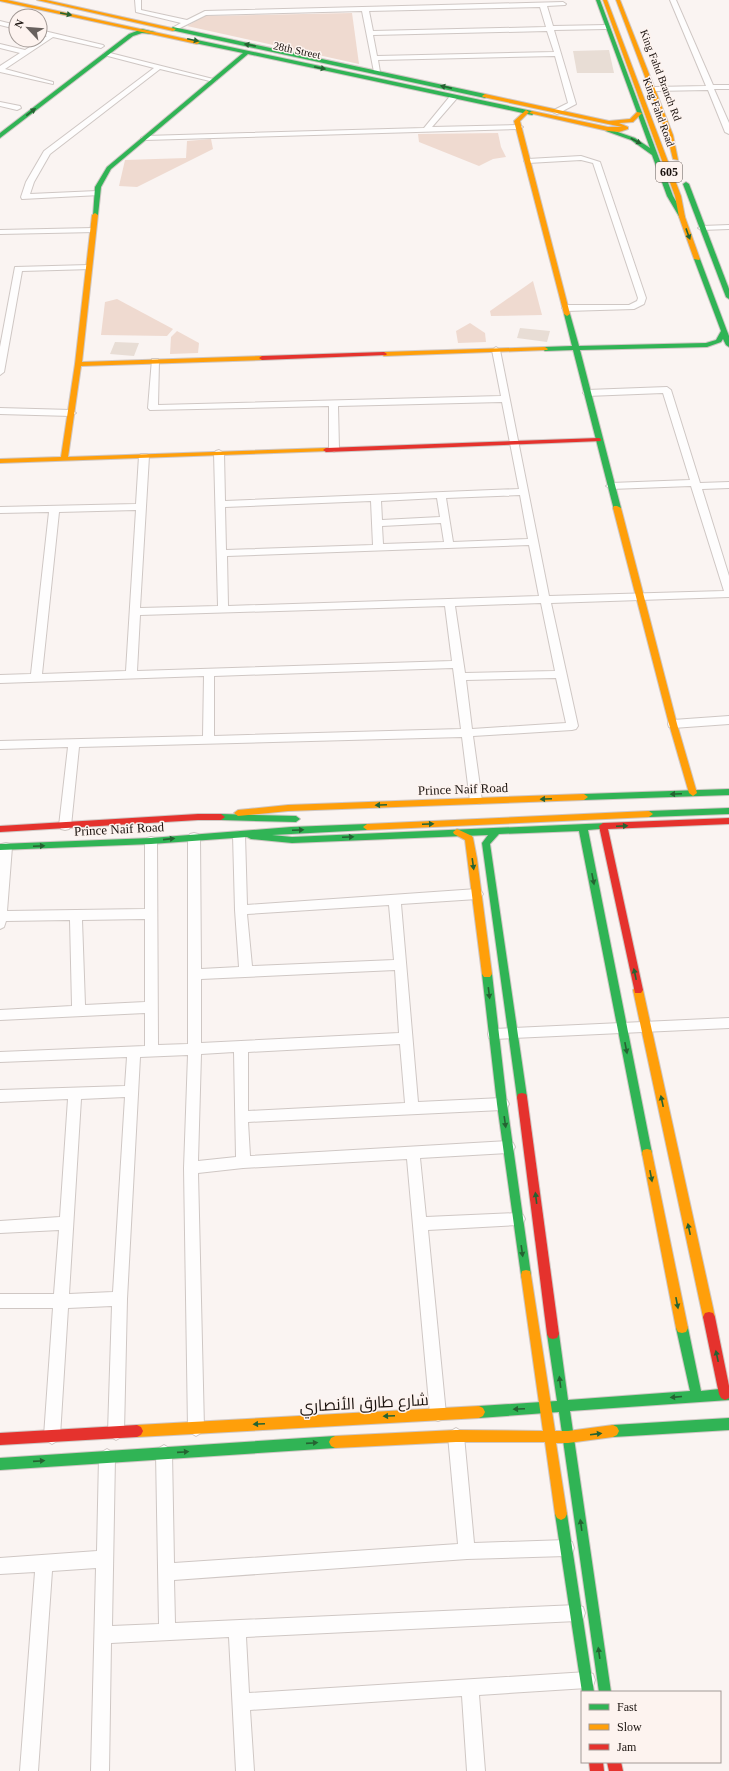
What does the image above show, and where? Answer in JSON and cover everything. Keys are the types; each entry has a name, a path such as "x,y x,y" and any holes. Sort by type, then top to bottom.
{"main road":[{"name":"28th Street","path":"0,0 526,112 591,122"},
{"path":"13,0 24,6"},
{"name":"28th Street","path":"39,0 376,72 556,112 591,122"},
{"path":"53,0 66,6"},
{"path":"601,1 607,27 654,154 670,196 682,217"},
{"name":"King Fahd Road","path":"601,1 678,196 682,217 729,345"},
{"name":"King Fahd Branch Rd","path":"615,1 654,89 679,166"},
{"name":"King Fahd Road","path":"615,1 622,25 663,136 679,166 729,297"},
{"path":"89,55 116,35 123,25"},
{"path":"0,136 125,40 142,31 152,32"},
{"path":"116,35 122,36 125,40"},
{"path":"64,459 78,364 98,187 109,168 248,52"},
{"path":"40,91 55,80"},
{"path":"6,117 19,106"},
{"path":"526,112 517,121 520,127 575,348 672,724 692,793"},
{"path":"591,122 626,122 633,120 639,113"},
{"path":"591,122 633,139 654,154"},
{"path":"78,364 496,350 707,345 719,341 724,331"},
{"path":"0,461 599,440"},
{"name":"Prince Naif Road","path":"0,829 198,818 288,808 729,792"},
{"path":"578,807 729,800"},
{"name":"Prince Naif Road","path":"3,847 151,841 299,830 729,811"},
{"name":"Prince Naif Road","path":"198,818 308,818"},
{"name":"Prince Naif Road","path":"239,835 292,840 729,821"},
{"path":"603,826 600,863 622,1029 696,1395"},
{"path":"584,827 600,863 646,1027 727,1394"},
{"path":"498,830 486,843 514,1033 563,1407 604,1691"},
{"path":"457,832 468,838 477,894 502,1104 545,1407 587,1686"},
{"name":"شارع طارق الأنصاري","path":"0,1439 563,1407 696,1395 727,1394"},
{"path":"0,1464 352,1441 456,1436 550,1438 614,1431 729,1424"}],"street":[{"path":"138,0 138,11 187,22"},
{"path":"673,0 729,132"},
{"path":"174,29 205,13 259,9 365,9 470,3 563,4"},
{"path":"543,4 572,104 556,112"},
{"path":"365,9 376,72"},
{"path":"369,33 607,27"},
{"path":"48,34 101,46"},
{"path":"0,70 52,35"},
{"path":"0,46 26,52"},
{"path":"106,54 214,80"},
{"path":"374,58 558,54"},
{"path":"97,193 25,197 30,182 47,153 159,67"},
{"path":"0,70 55,80"},
{"path":"654,89 729,87"},
{"path":"426,130 454,97"},
{"path":"0,104 19,106"},
{"path":"145,138 520,127"},
{"path":"528,161 581,158 596,162 642,298 641,302 631,307 566,308"},
{"path":"702,228 729,228"},
{"path":"0,232 93,230"},
{"path":"0,372 3,338 18,269 89,267"},
{"path":"0,745 466,732 572,726 544,600 496,350"},
{"path":"155,361 153,408 506,399"},
{"path":"134,612 729,593 667,390 587,393"},
{"path":"333,403 334,450"},
{"path":"0,412 71,413"},
{"path":"219,453 223,609"},
{"path":"131,675 144,456"},
{"path":"611,486 729,486"},
{"path":"220,504 524,492"},
{"path":"441,495 449,545"},
{"path":"376,498 378,547"},
{"path":"0,510 141,507"},
{"path":"36,678 54,509"},
{"path":"377,523 445,520"},
{"path":"222,553 533,542"},
{"path":"450,602 476,802"},
{"path":"0,679 459,664"},
{"path":"208,740 209,672"},
{"path":"460,677 560,674"},
{"path":"672,724 729,720"},
{"path":"65,826 74,743"},
{"path":"239,835 241,910 246,971"},
{"path":"194,837 195,1049 191,1168 196,1428"},
{"path":"151,841 152,1051"},
{"path":"3,847 0,920 76,915 151,914"},
{"path":"241,910 477,894"},
{"path":"395,899 412,1108"},
{"path":"76,915 79,1011"},
{"path":"194,974 400,965"},
{"path":"0,1016 152,1007"},
{"path":"494,1034 729,1023"},
{"path":"0,1057 134,1052 407,1038"},
{"path":"241,1047 241,1117 243,1162"},
{"path":"116,1432 120,1299 134,1052"},
{"path":"0,1096 132,1091"},
{"path":"52,1436 75,1093"},
{"path":"241,1117 502,1104"},
{"path":"191,1168 243,1162 508,1147"},
{"path":"413,1152 438,1414"},
{"path":"420,1224 518,1219"},
{"path":"0,1227 66,1223"},
{"path":"0,1301 120,1299"},
{"path":"456,1436 467,1551"},
{"path":"164,1453 167,1632"},
{"path":"100,1771 107,1457"},
{"path":"166,1572 467,1551 566,1548"},
{"path":"0,1566 105,1559"},
{"path":"29,1771 44,1563"},
{"path":"103,1635 577,1614"},
{"path":"237,1629 245,1771"},
{"path":"242,1702 470,1687 587,1686"},
{"path":"470,1687 476,1771"}],"shaded area":[{"path":"352,13 359,64 187,26 204,16"},
{"path":"498,133 501,147 506,157 493,159 479,166 419,142 418,134"},
{"path":"211,139 213,149 137,187 119,186 125,160 186,158 187,141"},
{"path":"533,281 542,315 491,316 490,311"},
{"path":"117,299 173,329 167,336 101,335 105,302"},
{"path":"470,323 485,333 486,342 458,343 456,331"},
{"path":"177,331 199,343 198,353 170,354 171,337"}],"building":[{"path":"609,50 614,73 577,73 573,51"},
{"path":"520,328 550,331 547,342 517,338"},
{"path":"115,342 139,343 134,356 110,354"}],"traffic: fast":[{"path":"598,0 670,196 682,217"},
{"path":"173,29 485,96"},
{"path":"0,136 131,35 142,31 152,32"},
{"path":"197,42 532,113"},
{"path":"95,215 98,187 109,168 248,52"},
{"path":"609,131 633,139 654,154"},
{"path":"686,184 729,297"},
{"path":"697,259 729,345"},
{"path":"567,314 617,508"},
{"path":"545,349 707,345 719,341 724,331"},
{"path":"584,797 729,792"},
{"path":"649,814 729,811"},
{"path":"221,817 296,819"},
{"path":"251,836 292,840 608,826"},
{"path":"0,847 151,841 291,830 367,827"},
{"path":"583,827 647,1153"},
{"path":"497,830 486,843 522,1097"},
{"path":"487,974 502,1104 526,1275"},
{"path":"682,1328 696,1395"},
{"path":"553,1334 605,1691"},
{"path":"479,1412 729,1394"},
{"path":"613,1431 729,1424"},
{"path":"0,1464 335,1442"},
{"path":"561,1514 588,1691"}],"traffic: slow":[{"path":"0,0 197,42"},
{"path":"39,0 173,29"},
{"path":"605,0 678,196 682,217 697,259"},
{"path":"618,0 670,135 676,159"},
{"path":"485,96 622,125 626,128 619,130 608,129 532,113"},
{"path":"526,112 517,121 567,314"},
{"path":"611,121 631,121 639,113"},
{"path":"64,459 78,364 95,215"},
{"path":"384,354 545,349"},
{"path":"78,364 262,358"},
{"path":"0,461 326,450"},
{"path":"617,508 673,724 693,793"},
{"path":"238,813 288,808 584,797"},
{"path":"367,827 649,814"},
{"path":"457,832 469,838 473,859 487,974"},
{"path":"638,990 709,1317"},
{"path":"647,1153 682,1328"},
{"path":"526,1275 561,1514"},
{"path":"137,1431 479,1412"},
{"path":"335,1442 456,1436 568,1437 613,1431"}],"traffic: jam":[{"path":"262,358 384,354"},
{"path":"326,450 599,440"},
{"path":"0,829 198,817 221,817"},
{"path":"608,826 729,821"},
{"path":"603,826 638,990"},
{"path":"522,1097 553,1334"},
{"path":"709,1317 725,1394"},
{"path":"0,1439 137,1431"},
{"path":"596,1763 597,1771"},
{"path":"614,1763 616,1771"}]}
